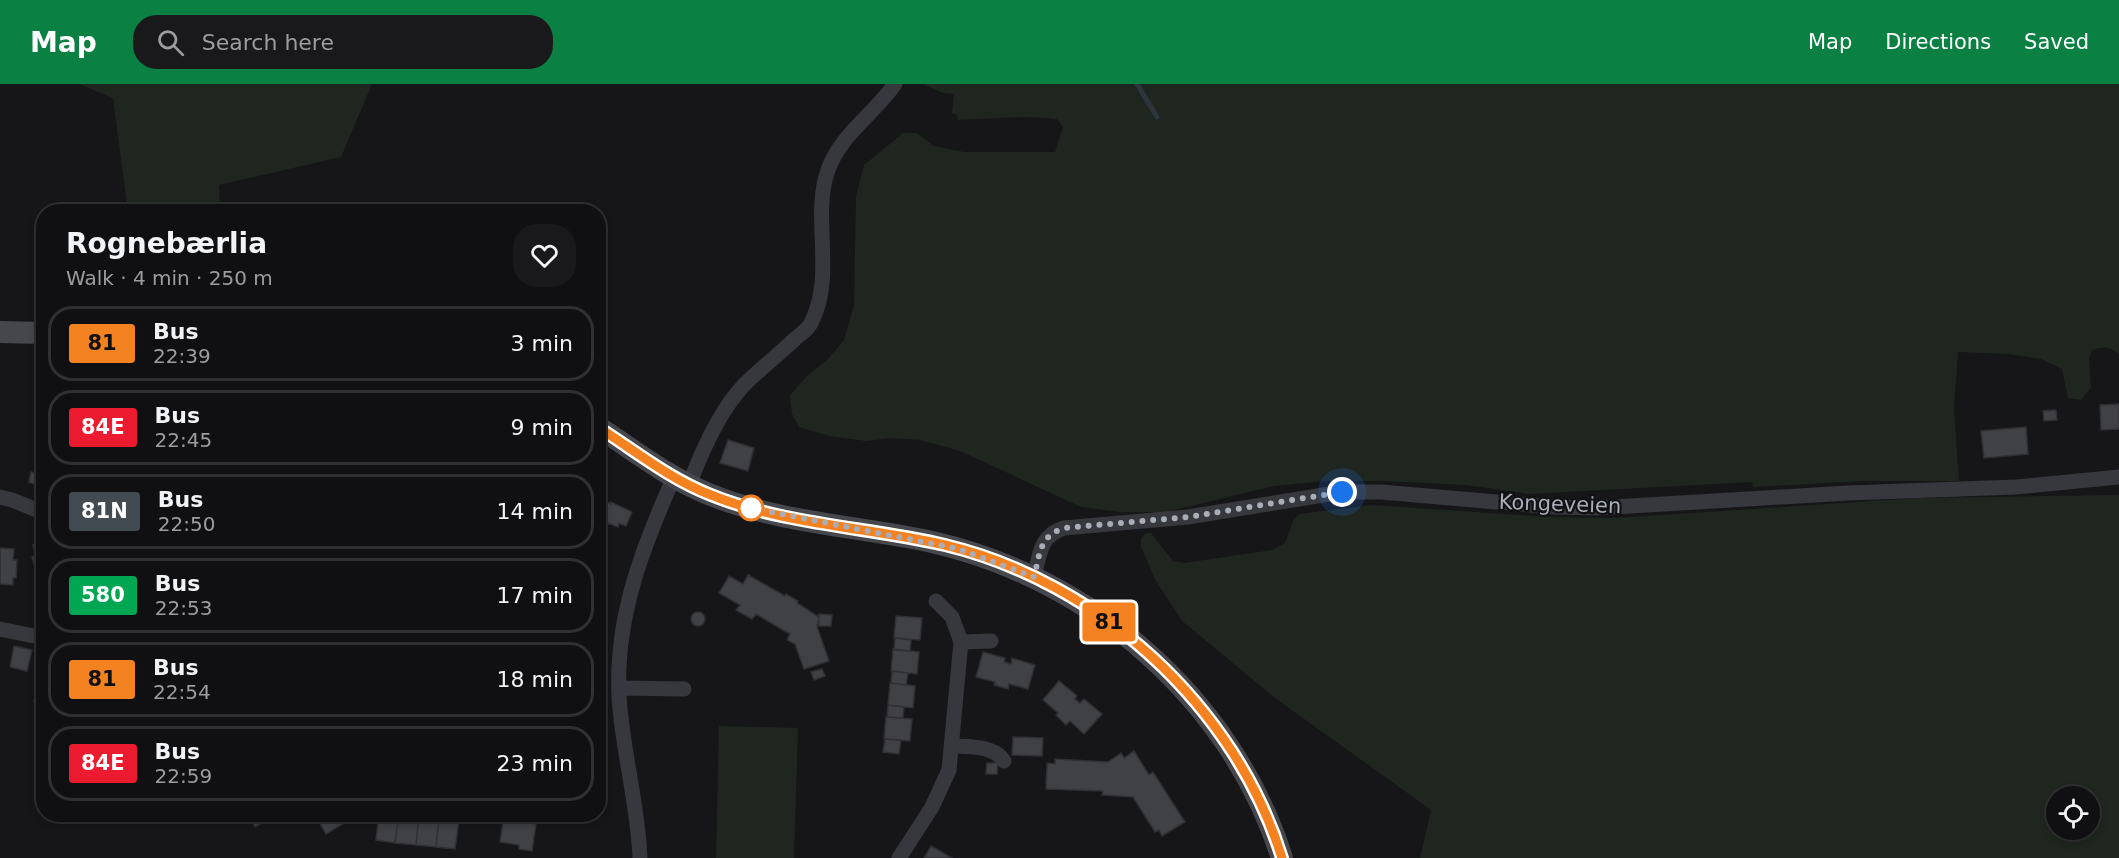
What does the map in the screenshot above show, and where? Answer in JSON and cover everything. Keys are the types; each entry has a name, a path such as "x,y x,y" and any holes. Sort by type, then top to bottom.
{"main road":[{"path":"0,332 36,333"},
{"path":"606,433 682,481 739,505 959,549 1034,577 1065,593 1107,620 1149,655 1185,690 1218,732 1246,776 1269,823 1282,858"}],"street":[{"path":"640,858 639,834 619,688 622,635 633,577 654,519 708,443 733,398 744,385 810,326 820,303 823,191 828,170 841,144 884,99 895,84"},
{"name":"Kongeveien","path":"1034,577 1045,541 1049,535 1064,528 1188,517 1342,492 1381,492 1554,507 1597,508 1857,492 2016,487 2119,477"},
{"path":"0,497 36,510"},
{"path":"899,858 932,807 949,770 961,642 952,617 936,601"},
{"path":"0,629 36,636"},
{"path":"961,642 992,641"},
{"path":"619,688 684,689"},
{"path":"951,746 991,751 1000,755 1004,761"}],"shaded area":[{"path":"79,84 372,84 341,157 219,185 220,204 127,204 113,98"},
{"path":"923,84 2119,84 2119,354 2106,348 2092,350 2089,358 2091,388 2081,400 2068,398 2062,369 2041,359 2008,354 1958,352 1954,407 1959,481 1863,481 1753,487 1752,482 1529,494 1466,485 1328,481 1274,486 1166,512 1120,512 1081,507 960,451 920,440 891,438 866,441 829,436 799,427 792,414 790,395 807,376 828,359 844,340 854,306 856,197 864,165 903,133 917,133 934,146 964,152 1055,152 1063,127 1057,119 1020,117 958,120 957,115 952,113 954,94 943,93"},
{"path":"2119,495 2119,858 1420,858 1431,810 1275,698 1182,621 1156,581 1141,547 1141,538 1146,533 1151,533 1173,561 1184,563 1272,550 1285,543 1293,521 1299,514 1372,505 1549,517 1615,518 1919,498"},
{"path":"719,726 798,728 794,858 716,858"}],"building":[{"path":"2119,404 2119,429 2101,430 2100,405"},
{"path":"2056,410 2057,420 2044,421 2043,411"},
{"path":"2026,427 2028,454 1984,458 1981,431"},
{"path":"728,440 754,448 748,471 720,463"},
{"path":"31,472 36,473 36,485 29,482"},
{"path":"606,502 632,512 626,526 619,523 618,527 608,523 606,528"},
{"path":"0,548 14,549 13,560 17,560 16,578 13,578 13,585 0,584"},
{"path":"36,556 36,571 32,557"},
{"path":"748,575 798,601 797,603 819,617 817,627 829,661 804,669 795,644 787,640 790,634 756,614 752,619 736,610 740,605 719,593 729,576 743,584"},
{"path":"698,612 703,614 705,619 703,624 698,626 693,624 691,619 693,614"},
{"path":"819,614 832,615 831,626 819,626"},
{"path":"896,616 922,618 920,640 894,638"},
{"path":"895,638 911,640 910,651 894,650"},
{"path":"14,646 32,650 27,671 10,667"},
{"path":"893,649 919,652 917,674 891,671"},
{"path":"983,652 1005,658 1004,662 1011,664 1012,658 1035,665 1028,689 1009,684 1008,689 994,685 995,682 976,677"},
{"path":"822,669 825,676 814,680 811,672"},
{"path":"892,671 908,673 906,685 891,683"},
{"path":"1059,681 1077,696 1075,699 1080,703 1084,699 1102,714 1084,734 1070,721 1066,725 1056,715 1058,713 1043,700"},
{"path":"890,683 915,686 913,708 888,705"},
{"path":"888,705 904,707 903,718 887,717"},
{"path":"886,717 912,719 910,741 884,739"},
{"path":"1013,737 1043,738 1042,756 1012,755"},
{"path":"885,739 901,740 899,754 883,752"},
{"path":"1134,751 1149,775 1153,772 1185,822 1162,836 1159,830 1155,832 1133,797 1102,795 1103,791 1046,789 1047,763 1055,764 1055,759 1108,762 1121,753 1124,758"},
{"path":"987,763 998,763 997,774 986,774"},
{"path":"252,822 263,822 255,827"},
{"path":"319,822 346,822 326,834"},
{"path":"378,822 398,822 395,843 376,840"},
{"path":"398,822 418,822 416,845 395,843"},
{"path":"418,822 438,822 436,847 416,845"},
{"path":"438,822 459,822 455,849 436,847"},
{"path":"503,822 536,824 532,851 519,849 519,845 500,842"},
{"path":"931,846 952,858 924,858"}],"waterway":[{"path":"1137,84 1157,117"}],"bus line":[{"name":"81","path":"606,432 674,477 724,500 793,518 902,536 959,549 1034,577 1086,606 1118,628 1166,671 1185,690 1218,732 1260,802 1282,858"}],"route":[{"path":"751,508 959,549 1034,577 1045,541 1049,535 1064,528 1188,517 1342,492"}]}
